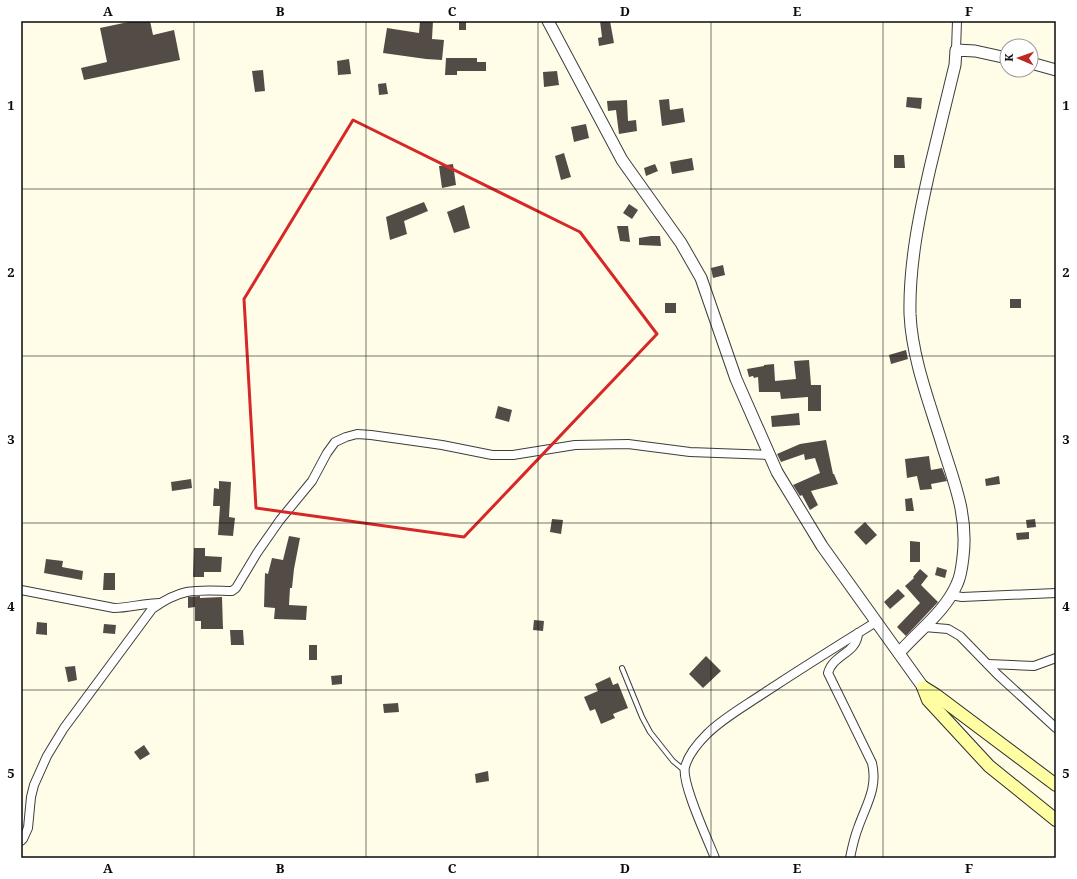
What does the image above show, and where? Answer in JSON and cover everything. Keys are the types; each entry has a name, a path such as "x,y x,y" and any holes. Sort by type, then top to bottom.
{"main road":[{"path":"923,687 936,695 1056,785"},
{"path":"923,687 928,700 989,766 1056,820"}],"street":[{"path":"548,21 622,160 681,243 701,278 736,379 777,472 822,546 923,687"},
{"path":"899,654 937,614 957,585 964,551 964,529 959,493 928,398 912,336 910,313 911,279 918,223 955,65 957,21"},
{"path":"956,50 975,51 999,56"},
{"path":"1039,65 1056,70"},
{"path":"21,841 28,828 31,797 34,785 47,756 64,728 152,609 160,603 182,592 198,590 232,591 236,588 280,520 312,481 327,453 335,442 357,434 442,445 492,455 513,455 575,446 628,444 690,452 769,455"},
{"path":"21,590 114,608 127,608 148,603 160,603"},
{"path":"950,595 962,597 1056,593"},
{"path":"715,858 685,784 685,770 689,758 707,734 719,723 796,672 876,622"},
{"path":"924,627 948,629 955,632 1025,701 1056,728"},
{"path":"850,858 858,828 873,789 874,770 828,673 830,666 855,646 858,639 858,633"},
{"path":"988,664 1034,666 1056,658"}],"lane":[{"path":"622,668 642,717 650,732 673,761 685,770"}],"highlighted area":[{"path":"353,120 580,232 657,334 464,537 256,508 244,299"}],"building":[{"path":"133,21 150,21 153,35 174,30 180,60 84,80 81,68 107,62 100,28"},
{"path":"420,21 433,21 432,39 444,40 442,60 383,53 387,28 419,33"},
{"path":"459,21 466,21 466,30 459,30"},
{"path":"600,21 610,21 614,43 599,46 598,38 602,37"},
{"path":"446,58 477,58 477,62 486,62 486,71 457,71 457,75 445,75"},
{"path":"349,59 351,74 338,75 337,61"},
{"path":"263,70 265,91 255,92 252,71"},
{"path":"557,71 559,85 544,87 543,72"},
{"path":"386,83 388,94 379,95 378,84"},
{"path":"907,97 922,98 921,109 906,107"},
{"path":"669,99 670,110 683,108 685,122 662,126 659,100"},
{"path":"627,100 628,121 636,120 637,131 619,134 616,110 608,111 607,101"},
{"path":"586,124 589,138 574,142 571,127"},
{"path":"564,153 571,177 561,180 555,156"},
{"path":"894,155 904,155 905,168 894,168"},
{"path":"692,158 694,170 672,174 670,162"},
{"path":"453,164 456,185 442,188 439,166"},
{"path":"655,164 658,171 646,176 644,168"},
{"path":"424,202 428,211 404,221 407,234 390,240 386,217"},
{"path":"629,204 638,210 632,219 623,213"},
{"path":"464,205 470,228 454,233 447,212"},
{"path":"617,226 628,226 630,242 620,241"},
{"path":"660,236 661,246 639,245 639,238"},
{"path":"723,265 725,275 713,278 711,268"},
{"path":"1010,299 1021,299 1021,308 1010,308"},
{"path":"665,303 676,303 676,313 665,313"},
{"path":"906,350 908,359 891,364 889,355"},
{"path":"809,360 811,385 821,385 821,411 808,411 808,397 781,399 780,392 759,392 758,377 749,377 747,369 774,364 775,381 796,379 794,361"},
{"path":"498,406 512,410 509,422 495,418"},
{"path":"799,413 800,425 772,427 771,416"},
{"path":"826,440 833,474 838,484 811,491 818,505 810,510 802,495 800,496 793,485 820,473 815,458 805,460 804,454 781,462 777,454 800,444"},
{"path":"929,456 931,470 942,468 947,481 931,484 932,489 920,490 917,476 907,478 905,459"},
{"path":"999,476 1000,484 986,486 985,479"},
{"path":"191,479 192,488 172,491 171,482"},
{"path":"219,481 231,482 229,517 235,518 233,536 218,535 220,506 213,506 214,488 219,489"},
{"path":"912,498 914,511 906,511 905,499"},
{"path":"552,519 563,520 561,534 550,532"},
{"path":"1035,519 1036,527 1027,528 1026,520"},
{"path":"865,522 877,535 866,545 854,532"},
{"path":"1029,532 1029,539 1017,540 1016,533"},
{"path":"289,536 300,538 292,588 290,588 289,605 307,606 306,620 274,619 275,608 264,607 265,573 268,574 272,558 283,560"},
{"path":"910,541 920,542 920,562 910,562"},
{"path":"194,548 205,548 205,556 222,557 221,572 204,572 204,577 193,577"},
{"path":"46,559 63,561 62,567 83,571 82,580 44,573"},
{"path":"937,567 947,570 945,578 935,575"},
{"path":"920,569 928,576 921,585 938,602 906,636 897,627 920,603 905,586 914,578 913,577"},
{"path":"104,573 115,573 115,590 103,590"},
{"path":"898,589 905,596 890,609 884,602"},
{"path":"200,596 200,598 222,597 223,629 201,629 201,621 195,621 195,607 188,608 188,597"},
{"path":"534,620 544,621 543,631 533,630"},
{"path":"37,622 47,623 47,635 36,634"},
{"path":"104,624 116,625 115,634 103,633"},
{"path":"230,630 243,630 244,645 231,645"},
{"path":"309,645 317,645 317,660 309,660"},
{"path":"706,656 721,671 703,688 689,674"},
{"path":"75,666 77,680 68,682 65,667"},
{"path":"342,675 342,684 332,685 331,676"},
{"path":"610,677 613,685 618,683 628,708 613,714 615,718 601,724 595,709 590,711 584,697 598,691 595,684"},
{"path":"398,703 399,712 384,713 383,704"},
{"path":"144,745 150,754 140,760 134,752"},
{"path":"488,771 489,781 476,783 475,774"}]}
